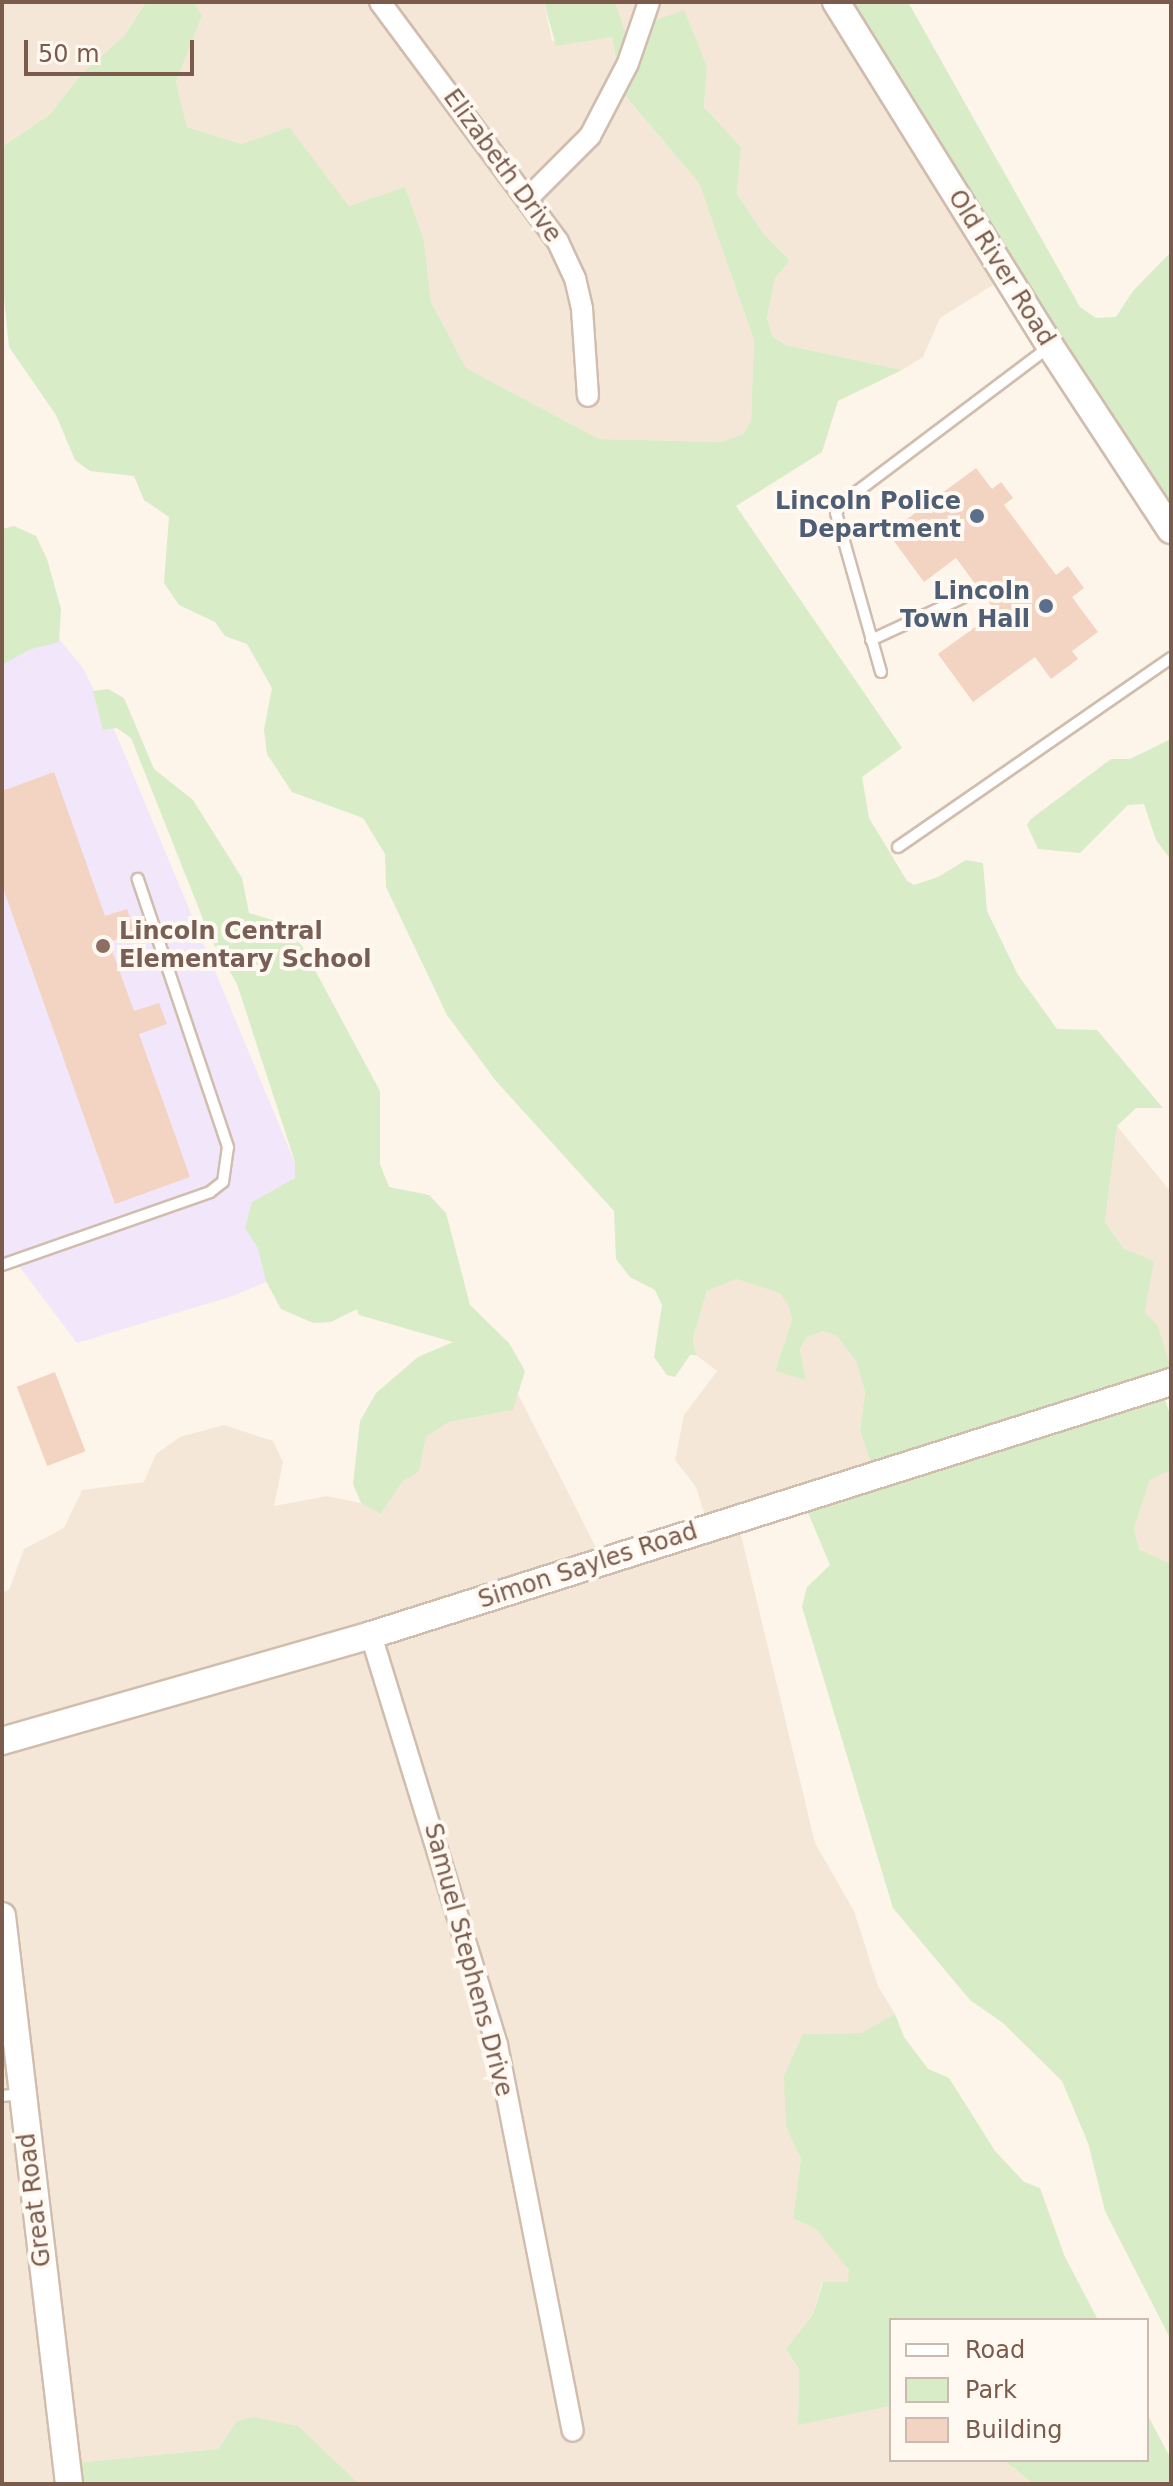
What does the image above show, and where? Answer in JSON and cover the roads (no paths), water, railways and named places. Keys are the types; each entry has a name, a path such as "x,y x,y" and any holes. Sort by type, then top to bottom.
{"street":[{"name":"Elizabeth Drive","path":"380,2 528,198 575,278 588,396"},
{"path":"528,198 590,136 628,63 649,2"},
{"name":"Old River Road","path":"836,2 1050,346 1171,530"},
{"name":"Simon Sayles Road","path":"2,1741 371,1635 1171,1382"},
{"name":"Samuel Stephens Drive","path":"371,1635 497,2045 573,2431"},
{"name":"Great Road","path":"2,1916 12,2095 69,2484"}],"lane":[{"path":"881,672 835,523 842,503 1050,346"},
{"path":"871,640 962,598"},
{"path":"898,847 1171,658"},
{"path":"2,1265 210,1192 223,1182 228,1147 138,879"}],"place":[{"name":"Lincoln Police Department","path":"977,516"},
{"name":"Lincoln Town Hall","path":"1046,606"},
{"name":"Lincoln Central Elementary School","path":"103,946"}]}
